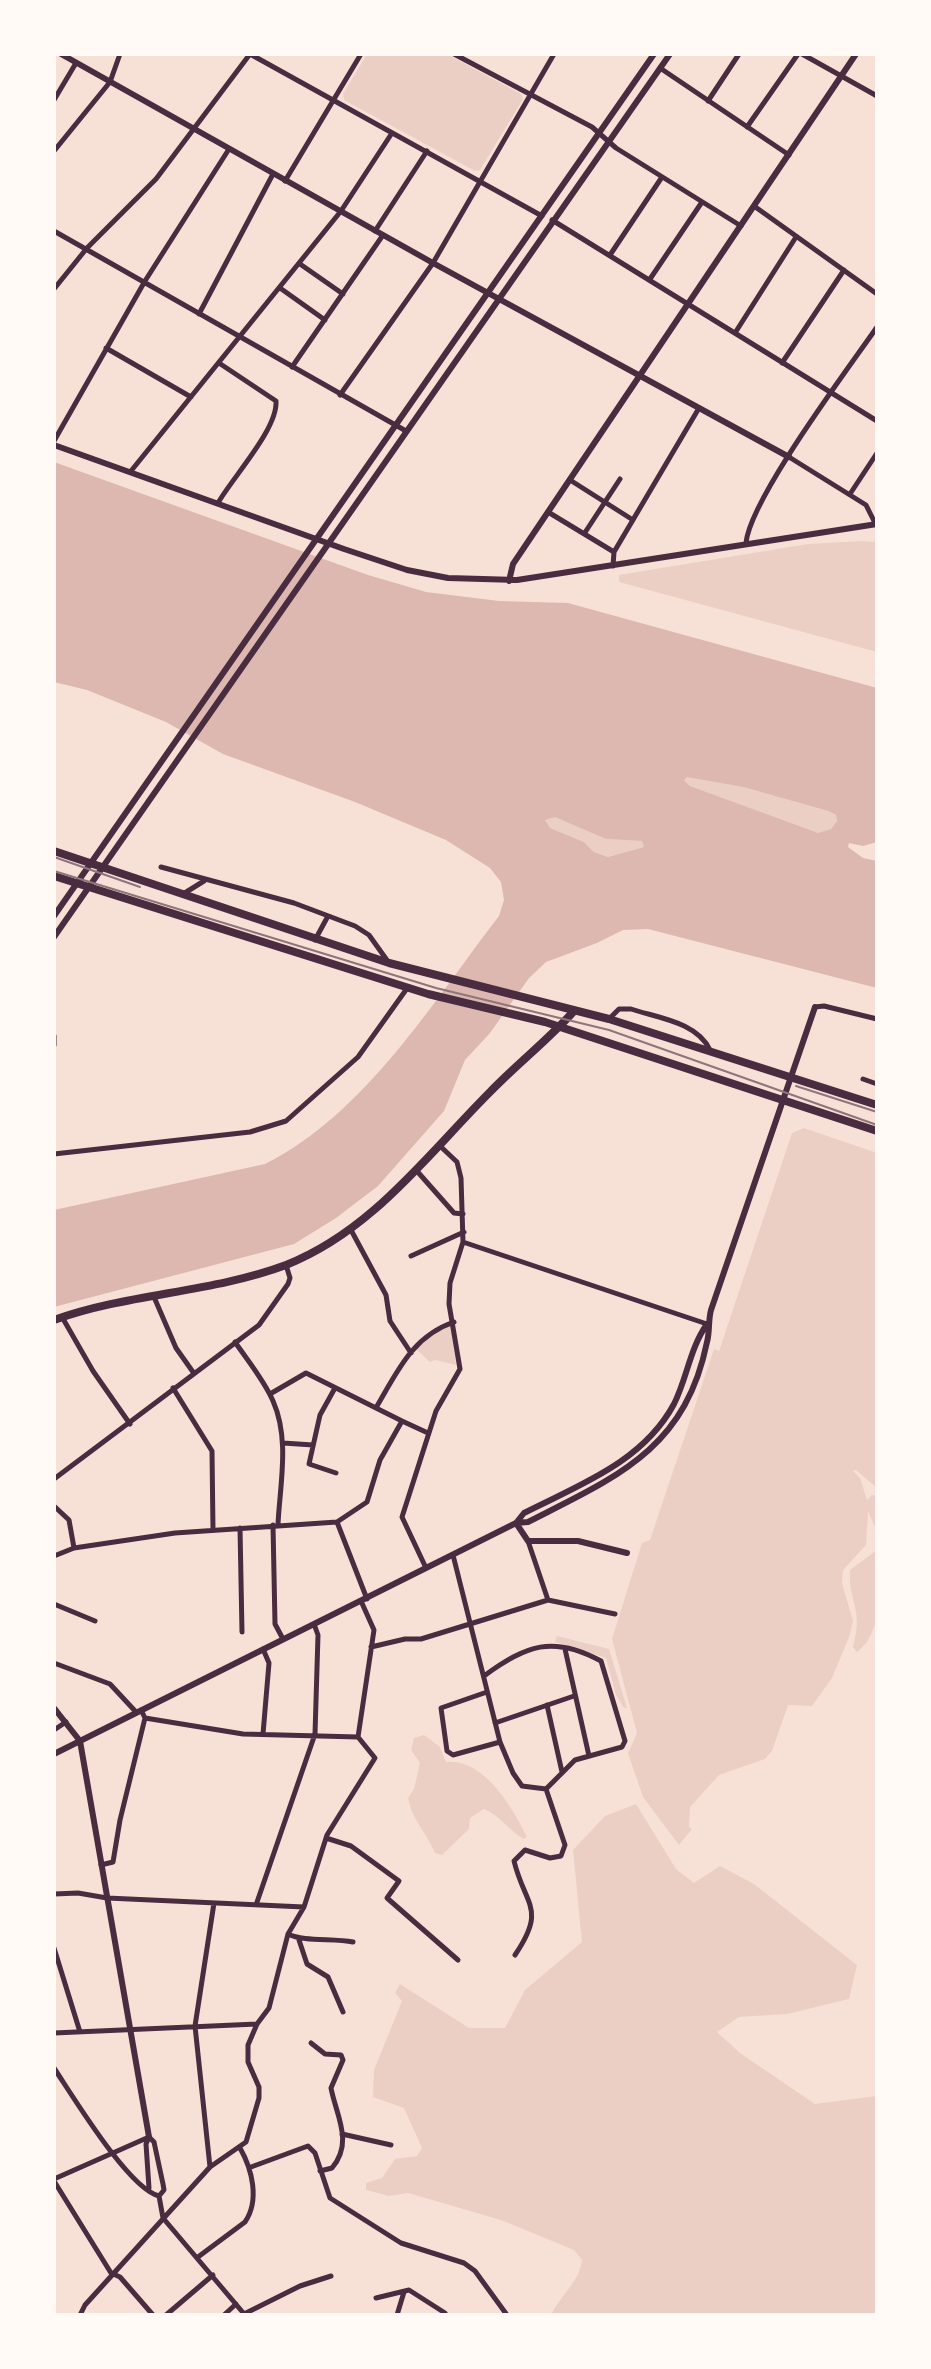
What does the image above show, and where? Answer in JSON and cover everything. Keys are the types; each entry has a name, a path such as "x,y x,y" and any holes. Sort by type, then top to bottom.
{"main road":[{"path":"54,851 389,963 609,1019 710,1049 877,1105"},
{"path":"54,876 428,994 559,1027 877,1131"},
{"path":"58,1318 208,1287 286,1265 351,1230 416,1170 491,1091 574,1011"}],"street":[{"path":"61,54 433,263 789,457 866,505 876,522 509,581 448,578 407,570 54,443 145,281 229,149"},
{"path":"55,150 110,82 120,54"},
{"path":"54,289 87,248 156,179 250,54 542,216"},
{"path":"285,181 362,54"},
{"path":"454,54 599,133 662,177 741,226"},
{"path":"340,395 433,263 554,54"},
{"path":"54,916 654,54"},
{"path":"54,937 670,54"},
{"path":"708,102 739,54"},
{"path":"747,127 800,54 877,96"},
{"path":"509,581 513,564 856,54"},
{"path":"54,100 76,63"},
{"path":"660,68 789,155"},
{"path":"131,471 341,211 392,132"},
{"path":"375,230 427,151"},
{"path":"199,314 273,174"},
{"path":"610,255 662,177"},
{"path":"650,279 702,202"},
{"path":"754,206 877,294"},
{"path":"552,220 877,421"},
{"path":"54,231 406,431"},
{"path":"292,368 383,235"},
{"path":"735,333 796,237"},
{"path":"300,264 343,294"},
{"path":"782,363 844,270"},
{"path":"281,288 325,320"},
{"path":"747,543 748,529 789,457 877,327"},
{"path":"106,348 191,397"},
{"path":"218,503 265,434 276,407 276,401 219,363"},
{"path":"612,566 614,552 699,408"},
{"path":"850,494 877,453"},
{"path":"584,534 620,479"},
{"path":"570,480 633,520"},
{"path":"548,512 614,552"},
{"path":"161,867 294,903 355,926 369,935 389,963"},
{"path":"181,895 207,880"},
{"path":"315,940 328,916"},
{"path":"54,1154 250,1132 286,1121 358,1057 408,987"},
{"path":"54,1754 516,1522 524,1513 620,1463 648,1439 674,1403 698,1337 707,1324 816,1007 824,1006 877,1019"},
{"path":"609,1019 619,1009 631,1009 695,1030 704,1038 710,1049"},
{"path":"54,1036 54,1045"},
{"path":"863,1079 877,1084"},
{"path":"426,1568 402,1517 428,1443 428,1433 436,1411 460,1369 449,1304 450,1283 464,1232 460,1169 439,1145"},
{"path":"416,1170 454,1213 463,1214"},
{"path":"351,1230 386,1294 390,1321 411,1353"},
{"path":"411,1256 464,1232"},
{"path":"463,1242 707,1324"},
{"path":"54,1479 259,1325 288,1284 290,1278 286,1265"},
{"path":"154,1297 176,1348 193,1372"},
{"path":"58,1318 130,1424"},
{"path":"377,1406 426,1334 454,1322"},
{"path":"235,1342 270,1394 283,1443 275,1524 275,1623 283,1639"},
{"path":"270,1394 306,1373 369,1407 377,1406 428,1433"},
{"path":"173,1388 212,1451 213,1530"},
{"path":"335,1388 320,1415 309,1464 336,1473"},
{"path":"54,1556 74,1548 213,1530 337,1522 366,1502 380,1460 402,1421"},
{"path":"283,1443 313,1445"},
{"path":"54,1506 69,1520 74,1548"},
{"path":"337,1522 374,1630 358,1737"},
{"path":"516,1522 528,1541 548,1600"},
{"path":"240,1528 242,1632"},
{"path":"528,1541 578,1541 627,1552"},
{"path":"453,1555 473,1625 500,1742 513,1773 522,1786 546,1789"},
{"path":"371,1647 405,1639 421,1639 548,1600 615,1614"},
{"path":"54,1604 95,1621"},
{"path":"256,1905 315,1734 318,1635 314,1624"},
{"path":"484,1676 536,1646 565,1648 589,1654 601,1661 625,1741 622,1747 575,1760 546,1789"},
{"path":"565,1648 589,1756"},
{"path":"263,1649 269,1663 263,1734"},
{"path":"54,1663 110,1684 145,1718 243,1734 358,1737 375,1758 349,1796 326,1838 304,1907 288,1934 269,2008 257,2024 248,2045 248,2062 259,2087 246,2143 210,2167 85,2305 80,2315"},
{"path":"487,1692 441,1708 447,1751 453,1755 500,1742"},
{"path":"495,1723 574,1696"},
{"path":"547,1705 562,1772"},
{"path":"54,1708 80,1741 149,2137 146,2144 149,2188 153,2194 159,2196"},
{"path":"101,1865 113,1862 120,1820 145,1718"},
{"path":"54,1730 67,1722"},
{"path":"515,1955 529,1934 533,1914 514,1861 525,1850 550,1858 561,1856 565,1844 546,1789"},
{"path":"326,1838 351,1846 399,1881 387,1898 458,1960"},
{"path":"54,1894 78,1893 107,1898 304,1907"},
{"path":"210,2167 195,2026 214,1903"},
{"path":"288,1934 299,1940 331,1937 354,1942"},
{"path":"299,1940 307,1964 328,1977 343,2012"},
{"path":"54,1948 80,2032"},
{"path":"54,2033 257,2024"},
{"path":"311,2043 325,2054 341,2055 343,2060 331,2088 343,2123 338,2160 332,2168 320,2171"},
{"path":"54,2068 112,2151 139,2185 149,2188"},
{"path":"342,2134 391,2145"},
{"path":"149,2137 112,2151 54,2180 111,2273 115,2274 153,2315"},
{"path":"149,2137 154,2142 163,2184 164,2190 159,2196"},
{"path":"251,2167 307,2146 315,2153 330,2198 401,2243 464,2263 475,2271 507,2315"},
{"path":"198,2257 245,2222 251,2214 251,2167 240,2148"},
{"path":"159,2196 163,2218 245,2314 300,2286 331,2276"},
{"path":"166,2315 213,2275"},
{"path":"376,2298 409,2290 445,2312"},
{"path":"397,2315 404,2291"},
{"path":"225,2315 236,2304"}],"shaded area":[{"path":"367,54 447,54 521,94 523,99 480,170 475,171 344,100 343,94"},
{"path":"54,462 368,575 426,592 499,601 568,603 877,688 877,842 863,846 849,843 848,847 863,858 877,861 877,988 648,929 623,930 546,962 529,978 490,1033 465,1060 444,1111 378,1186 336,1218 294,1244 54,1307 54,1210 265,1164 301,1143 334,1116 394,1054 499,916 504,900 501,882 490,868 446,840 355,802 223,754 166,722 87,690 54,682","holes":["687,777 743,787 828,811 836,815 837,821 831,829 818,833 690,786 684,780","555,817 606,839 642,841 644,847 608,857 594,852 584,842 550,828 545,820"]},
{"path":"877,542 877,652 619,582 619,575 808,544"},
{"path":"686,776 743,787 828,811 836,815 837,821 831,829 818,834 690,786 684,780"},
{"path":"555,816 606,839 642,841 644,847 608,857 594,852 584,842 550,828 544,820"},
{"path":"804,1128 877,1153 877,1488 856,1470 853,1471 860,1478 867,1500 872,1495 877,1496 877,1532 868,1511 866,1545 843,1570 842,1583 853,1621 832,1678 812,1706 788,1705 772,1751 765,1759 719,1775 690,1807 689,1827 692,1829 679,1845 643,1797 628,1753 637,1733 612,1639 642,1543 650,1540 714,1349 719,1351 792,1133"},
{"path":"450,1325 456,1365 435,1360 430,1362 415,1348 423,1339"},
{"path":"877,1550 876,1619 866,1643 857,1652 853,1647 857,1623 850,1570"},
{"path":"557,1636 609,1649 627,1708 624,1708 616,1695 606,1658 555,1642"},
{"path":"424,1735 440,1747 446,1762 460,1763 484,1776 505,1799 527,1837 524,1839 484,1809 470,1818 469,1829 442,1855 435,1853 413,1813 408,1798 414,1789 420,1763 411,1750 414,1738"},
{"path":"636,1804 676,1869 694,1883 720,1866 754,1884 857,1965 849,1999 787,2014 739,2017 717,2032 740,2053 815,2104 877,2096 877,2315 551,2315 578,2275 582,2260 574,2250 501,2220 408,2193 389,2196 366,2190 366,2183 382,2178 395,2159 417,2156 422,2148 404,2108 373,2097 374,2070 402,2001 395,1993 400,1984 469,2028 505,2028 525,1990 582,1942 573,1850 605,1816"}],"tram line":[{"path":"54,857 140,887"},
{"path":"54,871 436,988 609,1030 877,1125"},
{"path":"796,1086 877,1112"}]}
